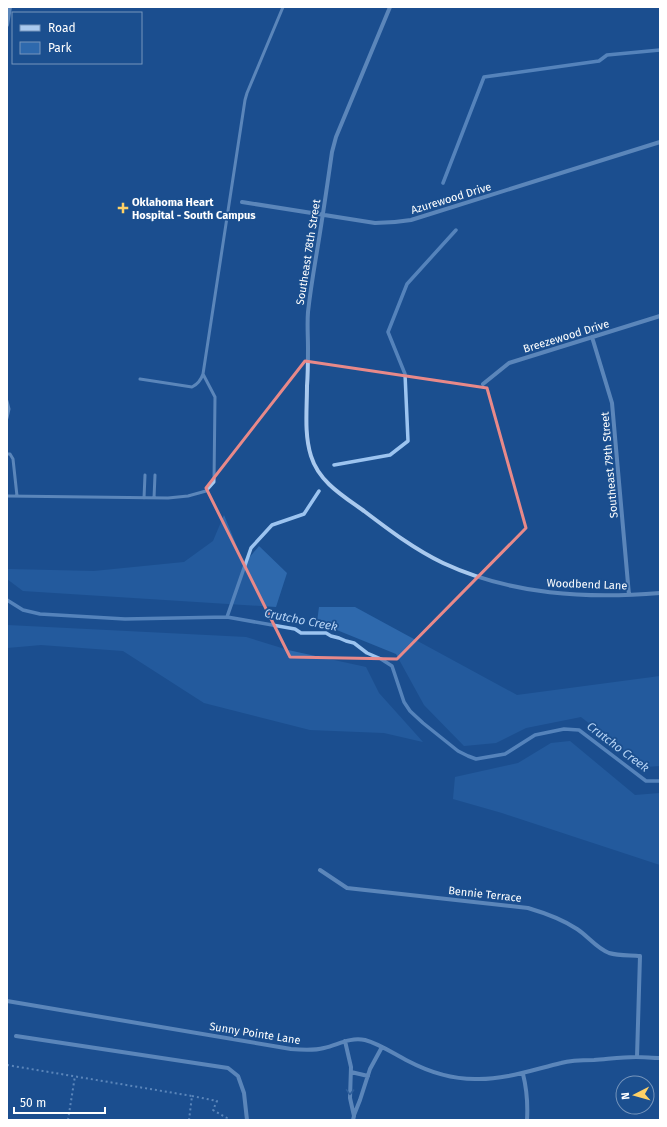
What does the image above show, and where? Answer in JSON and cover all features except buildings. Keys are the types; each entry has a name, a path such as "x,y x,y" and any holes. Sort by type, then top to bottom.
{"street":[{"path":"7,25 10,7"},
{"name":"Southeast 78th Street","path":"345,497 331,486 314,465 308,446 307,328 332,152 336,137 390,7"},
{"name":"Azurewood Drive","path":"242,202 375,223 411,220 660,142"},
{"name":"Breezewood Drive","path":"483,384 509,363 660,316"},
{"name":"Southeast 79th Street","path":"592,337 612,403 629,595"},
{"name":"Woodbend Lane","path":"345,497 393,533 420,550 443,562 484,579 506,585 562,594 629,595 660,593"},
{"name":"Bennie Terrace","path":"320,870 347,888 528,908 543,912 578,929 597,946 610,953 640,956 637,1057"},
{"name":"Sunny Pointe Lane","path":"7,1001 291,1049 304,1050 324,1048 345,1041 363,1040 382,1047 407,1061 428,1070 454,1077 475,1079 490,1079 523,1074 570,1061 637,1057 660,1058"},
{"path":"16,1036 228,1068 238,1076 244,1093 247,1120"},
{"path":"345,1041 352,1067 350,1098 353,1118"},
{"path":"353,1118 370,1069 382,1047"},
{"path":"351,1072 368,1076"},
{"path":"523,1074 527,1089 527,1120"}],"lane":[{"path":"140,379 192,387 198,384 203,374 245,100 283,7"},
{"path":"7,496 168,498 188,496 206,491 214,482 215,397 203,374"},
{"path":"7,401 9,409 7,418"},
{"path":"7,454 10,454 13,459 18,496"},
{"path":"144,498 145,475"},
{"path":"154,475 154,498"}],"path":[{"path":"7,1065 217,1101 213,1110 227,1118 227,1120"},
{"path":"68,1120 75,1076"},
{"path":"189,1120 192,1096"},
{"path":"7,1106 7,1112"}],"highlighted area":[{"path":"305,361 487,388 526,528 397,659 290,657 206,488"}],"green space":[{"path":"224,515 244,564 259,546 287,573 276,607 23,591 7,579 7,569 94,571 184,562 213,541"},
{"path":"319,607 355,607 517,695 660,676 660,766 645,767 581,717 526,728 496,743 464,746 424,705 396,654 317,622"},
{"path":"7,625 246,637 288,650 366,667 379,693 423,742 384,733 310,730 204,703 123,651 41,645 7,648"},
{"path":"570,741 635,795 660,793 660,865 502,813 453,799 455,777 518,763 551,743"}],"waterway":[{"path":"443,183 484,77 599,61 607,55 660,50"},
{"path":"334,465 390,455 408,441 405,374 388,332 407,284 456,230"},
{"path":"227,617 251,548 272,525 304,514 319,491"},
{"name":"Crutcho Creek","path":"7,600 23,610 40,614 125,619 227,617 295,629 301,633 326,633 354,643 367,653 392,666 404,702 410,711 458,751 468,756 476,759 505,754 535,735 564,729 579,730 646,781 660,781"}],"place":[{"name":"Oklahoma Heart Hospital - South Campus","path":"123,208"}]}
